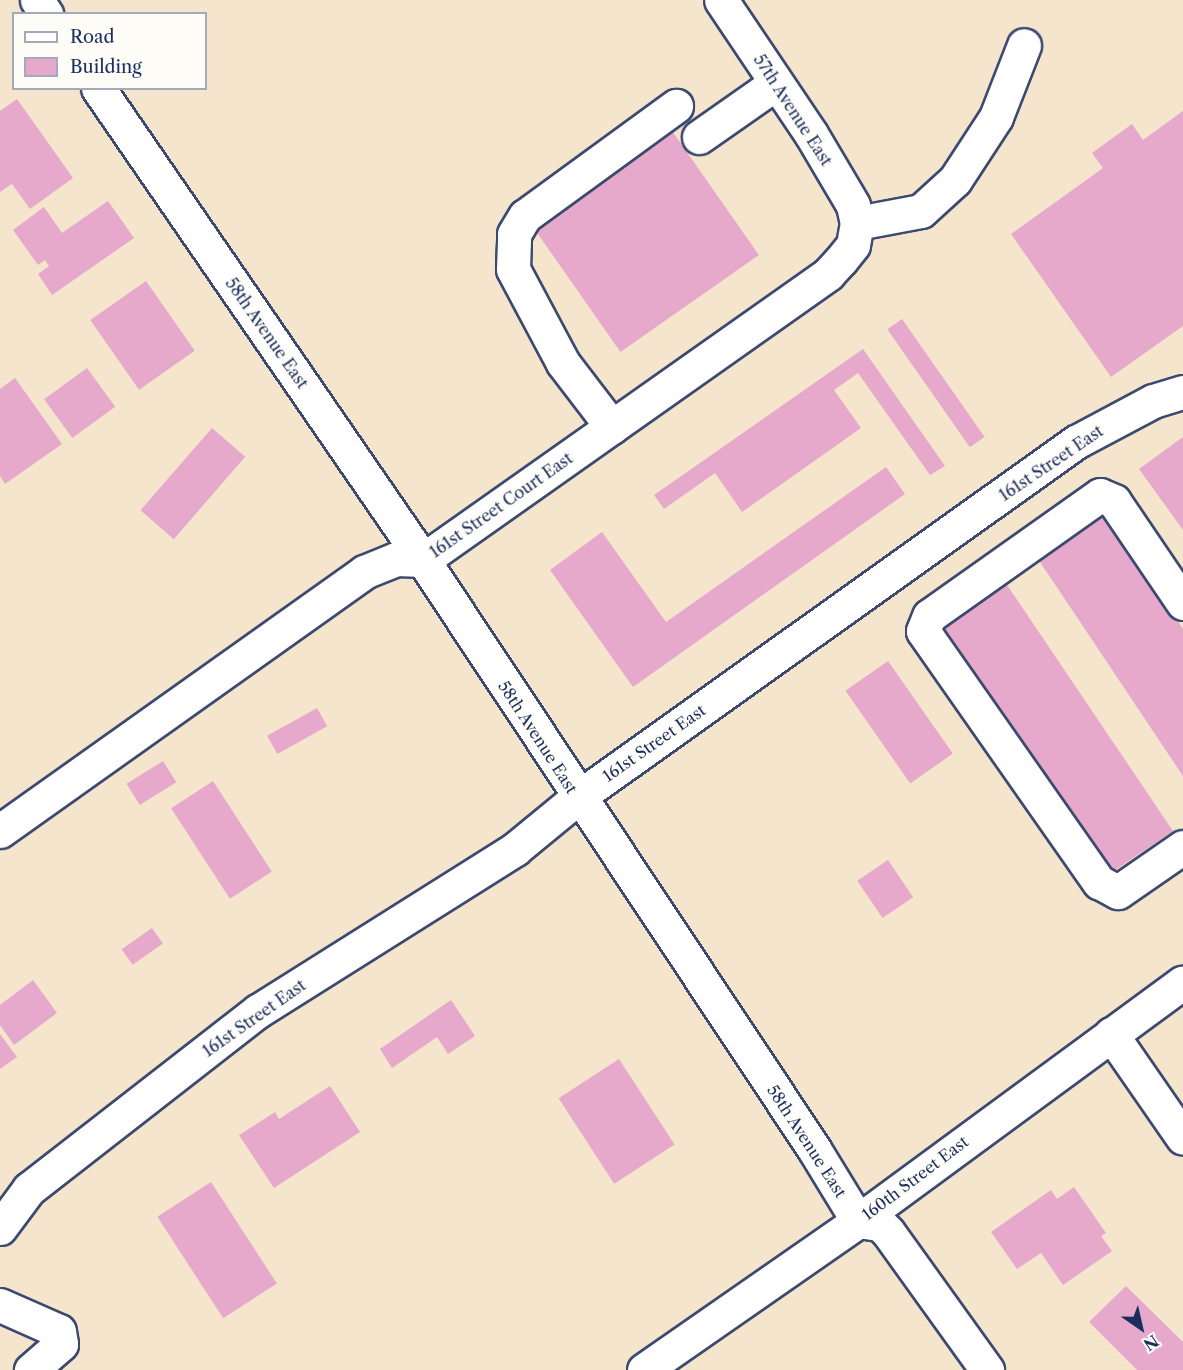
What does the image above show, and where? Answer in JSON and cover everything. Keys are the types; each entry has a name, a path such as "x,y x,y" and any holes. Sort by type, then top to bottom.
{"street":[{"name":"57th Avenue East","path":"721,0 853,205 857,223"},
{"path":"857,223 921,211 955,180 996,117 1024,45"},
{"path":"699,137 776,83"},
{"name":"58th Avenue East","path":"99,90 423,560 578,798 814,1149 858,1221"},
{"path":"612,427 563,363 513,270 514,234 525,216 676,106"},
{"name":"161st Street Court East","path":"0,831 364,572 396,559 423,560 828,274 853,245 857,223"},
{"name":"161st Street East","path":"0,1228 29,1189 258,1011 515,849 578,798 1076,442 1153,401 1183,392"},
{"path":"1183,603 1114,501 1100,495 929,616 923,631 1099,882 1118,892 1183,847"},
{"name":"160th Street East","path":"644,1370 858,1221 1183,982"},
{"path":"1112,1034 1183,1138"},
{"path":"858,1221 880,1224 888,1232 987,1370"},
{"path":"0,1305 59,1331 61,1344 31,1370"}],"building":[{"path":"17,99 73,178 30,209 12,184 0,192 0,111"},
{"path":"1183,111 1183,326 1111,377 1011,234 1103,168 1092,153 1132,124 1143,140"},
{"path":"670,128 759,255 620,352 532,225"},
{"path":"108,201 134,238 52,295 38,274 49,266 45,260 38,265 13,230 44,207 62,233"},
{"path":"146,281 195,351 139,390 90,320"},
{"path":"902,319 985,437 970,447 887,329"},
{"path":"863,349 945,466 930,475 858,373 834,390 861,428 742,512 715,473 664,509 654,495"},
{"path":"87,368 115,407 72,438 44,399"},
{"path":"15,378 62,444 5,484 0,476 0,389"},
{"path":"212,428 245,457 174,539 140,510"},
{"path":"1183,437 1183,530 1139,469"},
{"path":"886,467 905,494 633,687 550,570 602,532 666,622"},
{"path":"1104,511 1183,629 1183,776 1036,556"},
{"path":"1003,579 1173,831 1104,877 934,625"},
{"path":"888,661 953,754 910,783 845,691"},
{"path":"317,708 327,726 277,754 267,736"},
{"path":"163,761 176,782 140,805 127,784"},
{"path":"213,781 272,872 230,899 171,808"},
{"path":"888,860 913,897 882,918 857,881"},
{"path":"152,928 163,944 133,965 122,949"},
{"path":"33,980 57,1013 14,1045 0,1025 0,1005"},
{"path":"451,1000 475,1036 448,1054 437,1037 392,1068 380,1049"},
{"path":"0,1034 17,1057 0,1069"},
{"path":"619,1059 675,1145 614,1184 559,1098"},
{"path":"330,1086 360,1132 274,1188 239,1135 275,1112 279,1119"},
{"path":"211,1182 277,1283 223,1318 157,1217"},
{"path":"1074,1187 1106,1233 1101,1236 1112,1251 1063,1285 1041,1253 1017,1269 991,1232 1051,1190 1057,1199"},
{"path":"1126,1286 1183,1342 1183,1370 1137,1370 1089,1322"}]}
